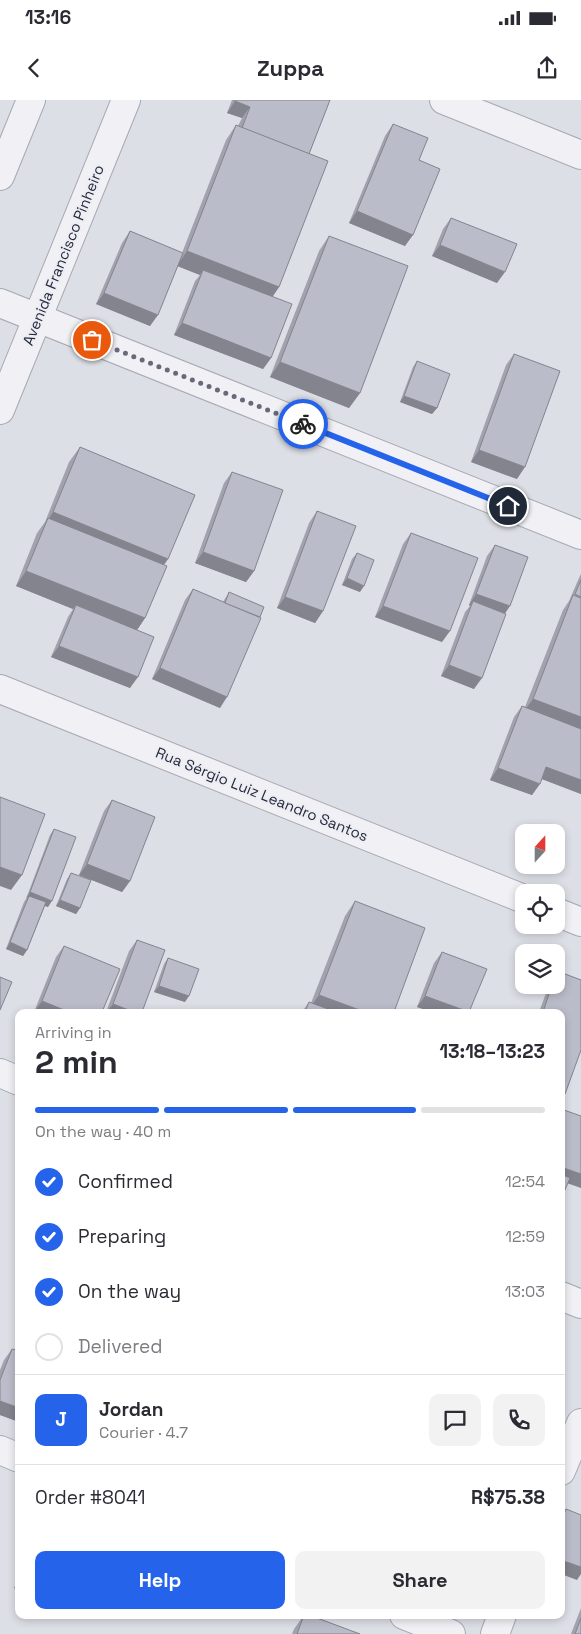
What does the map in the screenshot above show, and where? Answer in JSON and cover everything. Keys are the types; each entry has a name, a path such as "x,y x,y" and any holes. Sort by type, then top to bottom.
{"street":[{"path":"0,176 31,100"},
{"name":"Avenida Francisco Pinheiro","path":"0,410 126,100"},
{"path":"444,100 581,155"},
{"path":"0,303 581,535"},
{"name":"Rua Sérgio Luiz Leandro Santos","path":"0,689 515,895"},
{"path":"565,916 581,922"},
{"path":"0,1073 15,1079"},
{"path":"565,1298 581,1304"},
{"path":"565,1461 581,1423"},
{"path":"0,1450 15,1456"},
{"path":"414,1619 451,1634"},
{"path":"495,1634 501,1619"}],"building":[{"path":"235,100 330,100 309,154 242,128 250,107"},
{"path":"393,124 428,138 419,160 440,169 413,235 357,211"},
{"path":"236,125 328,161 279,287 187,251"},
{"path":"451,218 517,244 505,272 440,245"},
{"path":"130,231 183,253 158,315 104,293"},
{"path":"329,236 408,266 360,393 280,362"},
{"path":"203,270 292,304 271,358 182,323"},
{"path":"514,354 560,371 525,467 479,450"},
{"path":"417,361 450,374 437,408 404,396"},
{"path":"80,447 195,495 168,559 53,512"},
{"path":"232,472 283,490 254,571 203,552"},
{"path":"317,511 356,526 323,611 285,597"},
{"path":"48,518 167,566 145,618 26,571"},
{"path":"411,533 478,558 450,631 383,606"},
{"path":"495,545 528,557 510,606 476,594"},
{"path":"357,553 374,560 364,586 347,578"},
{"path":"581,580 581,597 575,594"},
{"path":"193,589 261,618 227,697 160,668"},
{"path":"229,592 264,607 260,617 225,603"},
{"path":"573,595 581,598 581,717 533,699"},
{"path":"473,601 506,614 482,678 449,665"},
{"path":"76,605 154,637 138,677 59,646"},
{"path":"522,706 581,729 581,780 546,767 540,784 498,768"},
{"path":"0,797 45,814 22,875 0,867"},
{"path":"112,800 155,817 130,881 87,864"},
{"path":"54,829 76,837 52,901 30,892"},
{"path":"71,873 91,880 80,908 60,900"},
{"path":"29,896 46,902 27,950 10,942"},
{"path":"355,901 425,928 395,1009 357,1009 319,995"},
{"path":"137,940 165,950 143,1009 126,1009 113,1004"},
{"path":"64,946 120,969 103,1009 62,1009 42,1001"},
{"path":"442,952 487,969 470,1009 461,1009 425,996"},
{"path":"168,958 199,969 189,996 159,986"},
{"path":"565,974 581,980 581,1050 565,1094 565,1009 544,1009 549,994 565,994"},
{"path":"0,977 12,982 0,1010"},
{"path":"309,1002 328,1009 306,1009"},
{"path":"565,1110 581,1116 581,1174 565,1168"},
{"path":"565,1176 570,1178 565,1190"},
{"path":"12,1349 15,1350 15,1407 0,1401 0,1380"},
{"path":"566,1509 581,1515 581,1567 565,1561"},
{"path":"581,1618 581,1634 575,1634"},
{"path":"303,1619 320,1619 360,1634 297,1634"}],"way so far":[{"path":"92,340 303,424"}],"route":[{"path":"303,424 508,506"}]}
